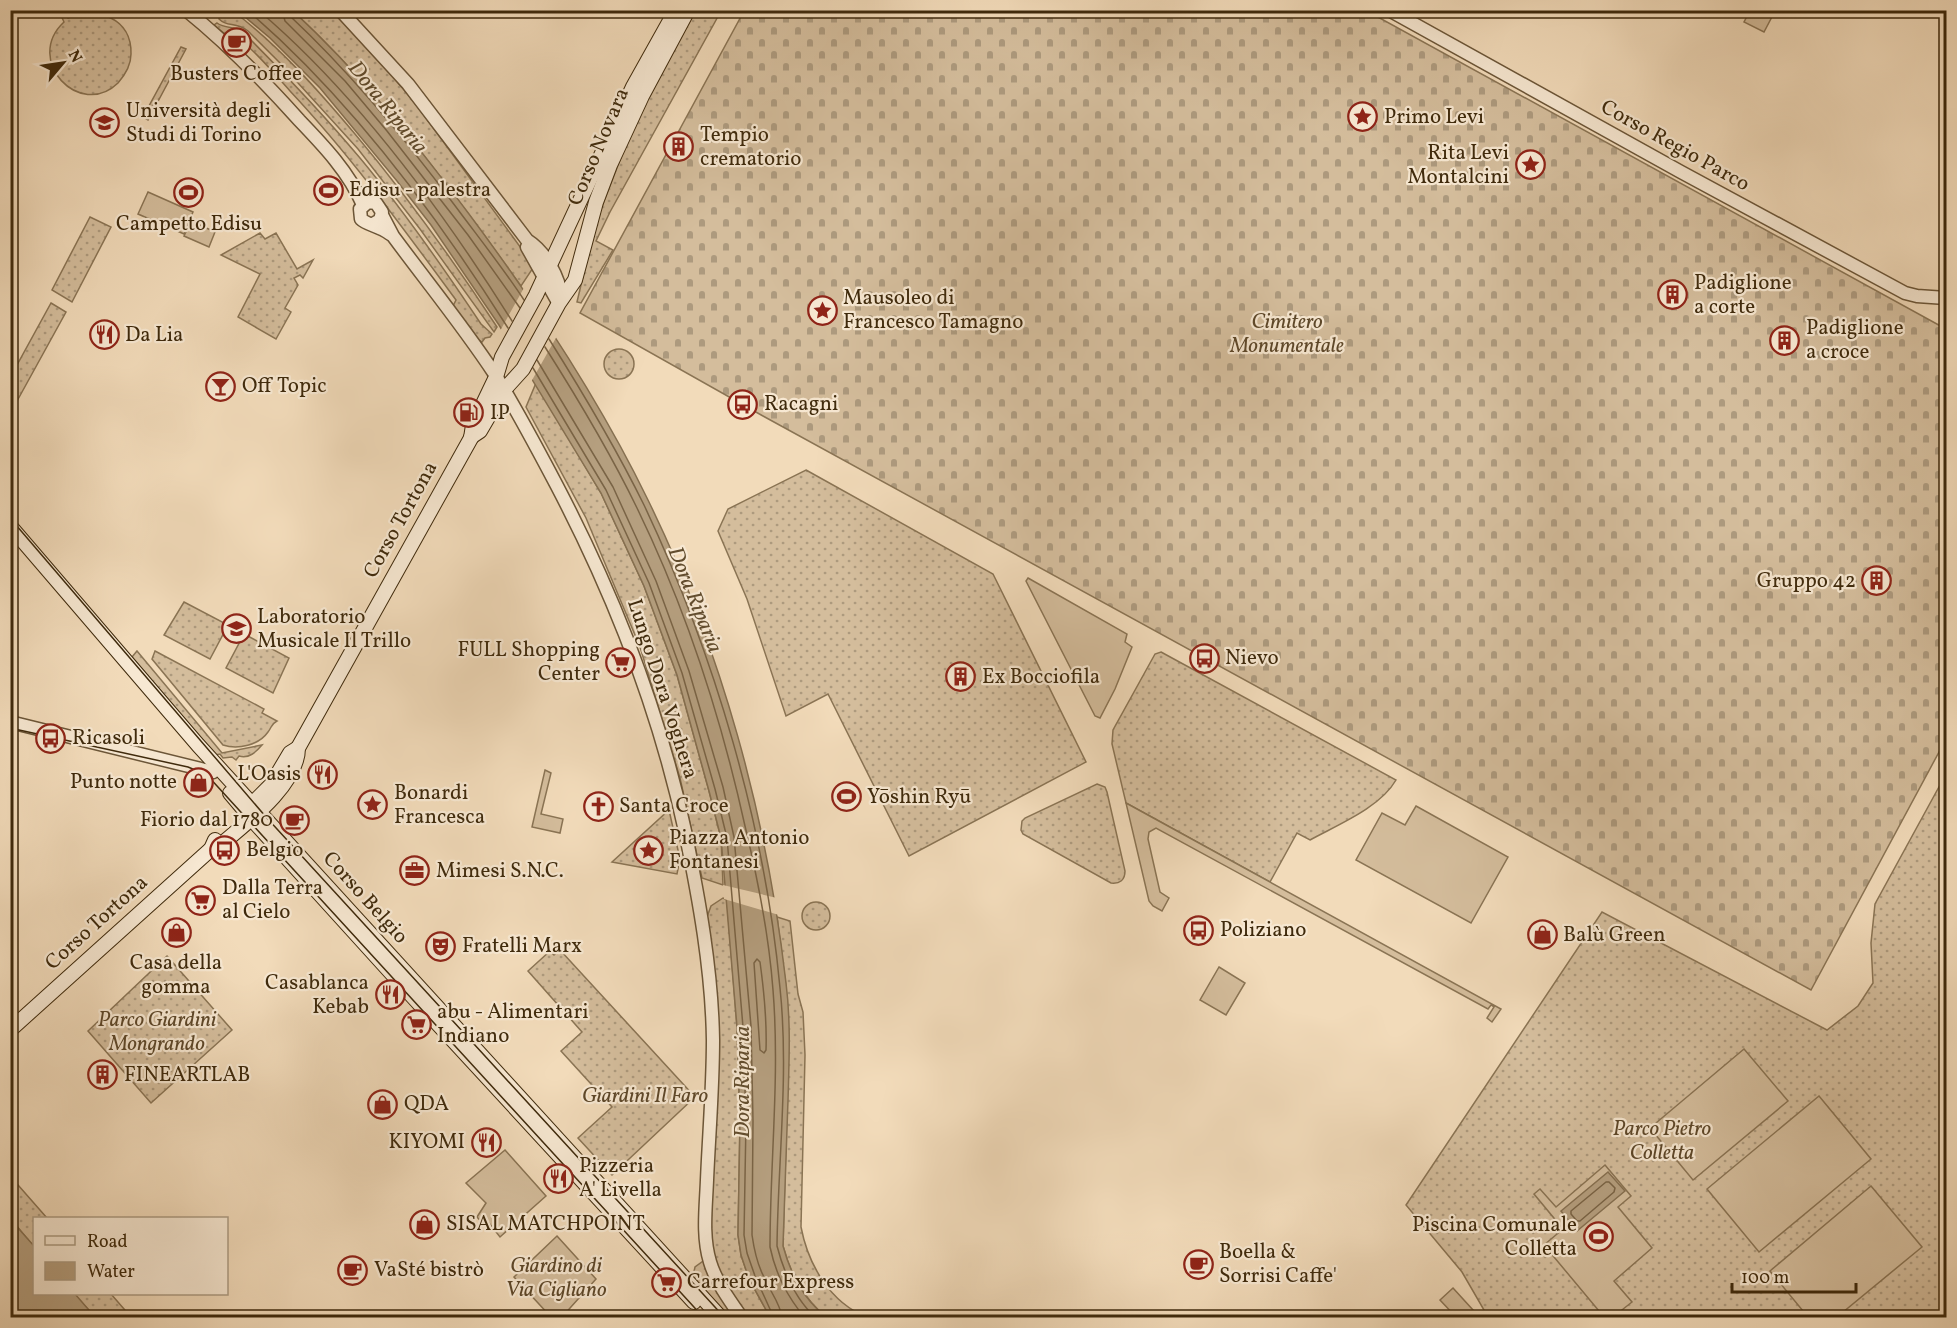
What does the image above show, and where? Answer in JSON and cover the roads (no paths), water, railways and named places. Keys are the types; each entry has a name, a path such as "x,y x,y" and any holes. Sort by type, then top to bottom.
{"main road":[{"name":"Corso Novara","path":"548,271 633,87 676,10"},
{"name":"Corso Novara","path":"560,301 575,280 596,202 627,124 688,10"},
{"name":"Corso Tortona","path":"471,438 472,425 496,377 502,357 548,271"},
{"name":"Corso Tortona","path":"10,1030 212,849 214,842 284,785 298,758 298,748 471,438 480,431 504,390 522,369 560,301"},
{"name":"Corso Belgio","path":"10,526 198,745 251,811 709,1317"},
{"name":"Corso Belgio","path":"10,540 213,772 721,1317"}],"street":[{"path":"186,10 244,61 308,128 345,172 363,205"},
{"path":"340,10 408,84 527,240 532,243 548,271 560,301"},
{"name":"Corso Regio Parco","path":"1389,10 1680,172 1905,292 1917,296 1947,298"},
{"path":"368,202 376,203 381,208 378,220 367,224 361,219 360,212 363,205 368,202"},
{"name":"Lungo Dora Voghera","path":"378,220 393,236 504,390 575,520 609,592 643,682 676,791 696,890 711,1002 712,1065 706,1213 709,1260 714,1274 742,1317"},
{"path":"10,723 213,772"}],"water":[{"name":"Dora Riparia","path":"238,11 293,11 341,58 428,160 494,248 565,353 629,462 674,557 698,616 738,736 767,859 778,921 789,1012 783,1246 799,1285 826,1317 770,1317 749,1279 741,1255 738,1235 740,1121 737,1027 721,838 677,675 644,586 601,493 499,325 431,225 320,88 270,38"},
{"path":"1608,1172 1625,1191 1577,1231 1561,1211"},
{"path":"10,1219 33,1245 33,1295 76,1295 95,1317 11,1317"}],"tram line":[{"path":"10,518 266,817 725,1318"},
{"path":"10,728 188,767 207,775 704,1318"}],"place":[{"name":"Busters Coffee","path":"236,43"},
{"name":"Primo Levi","path":"1363,117"},
{"name":"Università degli Studi di Torino","path":"105,123"},
{"name":"Tempio crematorio","path":"679,147"},
{"name":"Rita Levi Montalcini","path":"1530,165"},
{"name":"Edisu - palestra","path":"328,190"},
{"name":"Campetto Edisu","path":"189,193"},
{"name":"Padiglione a corte","path":"1673,295"},
{"name":"Mausoleo di Francesco Tamagno","path":"822,310"},
{"name":"Da Lia","path":"104,335"},
{"name":"Padiglione a croce","path":"1785,340"},
{"name":"Off Topic","path":"221,386"},
{"name":"Racagni","path":"743,404"},
{"name":"IP","path":"469,413"},
{"name":"Gruppo 42","path":"1877,581"},
{"name":"Laboratorio Musicale Il Trillo","path":"236,629"},
{"name":"Nievo","path":"1204,658"},
{"name":"FULL Shopping Center","path":"621,662"},
{"name":"Ex Bocciofila","path":"961,677"},
{"name":"Ricasoli","path":"51,738"},
{"name":"L'Oasis","path":"322,774"},
{"name":"Punto notte","path":"198,782"},
{"name":"Yōshin Ryū","path":"846,797"},
{"name":"Bonardi Francesca","path":"373,805"},
{"name":"Santa Croce","path":"598,806"},
{"name":"Fiorio dal 1780","path":"294,820"},
{"name":"Belgio","path":"225,850"},
{"name":"Piazza Antonio Fontanesi","path":"648,850"},
{"name":"Mimesi S.N.C.","path":"415,871"},
{"name":"Dalla Terra al Cielo","path":"201,900"},
{"name":"Poliziano","path":"1199,930"},
{"name":"Casa della gomma","path":"176,932"},
{"name":"Balù Green","path":"1542,935"},
{"name":"Fratelli Marx","path":"441,946"},
{"name":"Casablanca Kebab","path":"390,995"},
{"name":"abu - Alimentari Indiano","path":"416,1024"},
{"name":"FINEARTLAB","path":"103,1075"},
{"name":"QDA","path":"383,1104"},
{"name":"KIYOMI","path":"486,1142"},
{"name":"Pizzeria A' Livella","path":"558,1178"},
{"name":"SISAL MATCHPOINT","path":"425,1224"},
{"name":"Piscina Comunale Colletta","path":"1598,1237"},
{"name":"Boella & Sorrisi Caffe'","path":"1198,1264"},
{"name":"VaSté bistrò","path":"353,1270"},
{"name":"Carrefour Express","path":"666,1282"}],"park label":[{"name":"Cimitero Monumentale","path":"1287,334"},
{"name":"Parco Giardini Mongrando","path":"157,1032"},
{"name":"Giardini Il Faro","path":"645,1096"},
{"name":"Parco Pietro Colletta","path":"1662,1141"},
{"name":"Giardino di Via Cigliano","path":"556,1278"}]}
